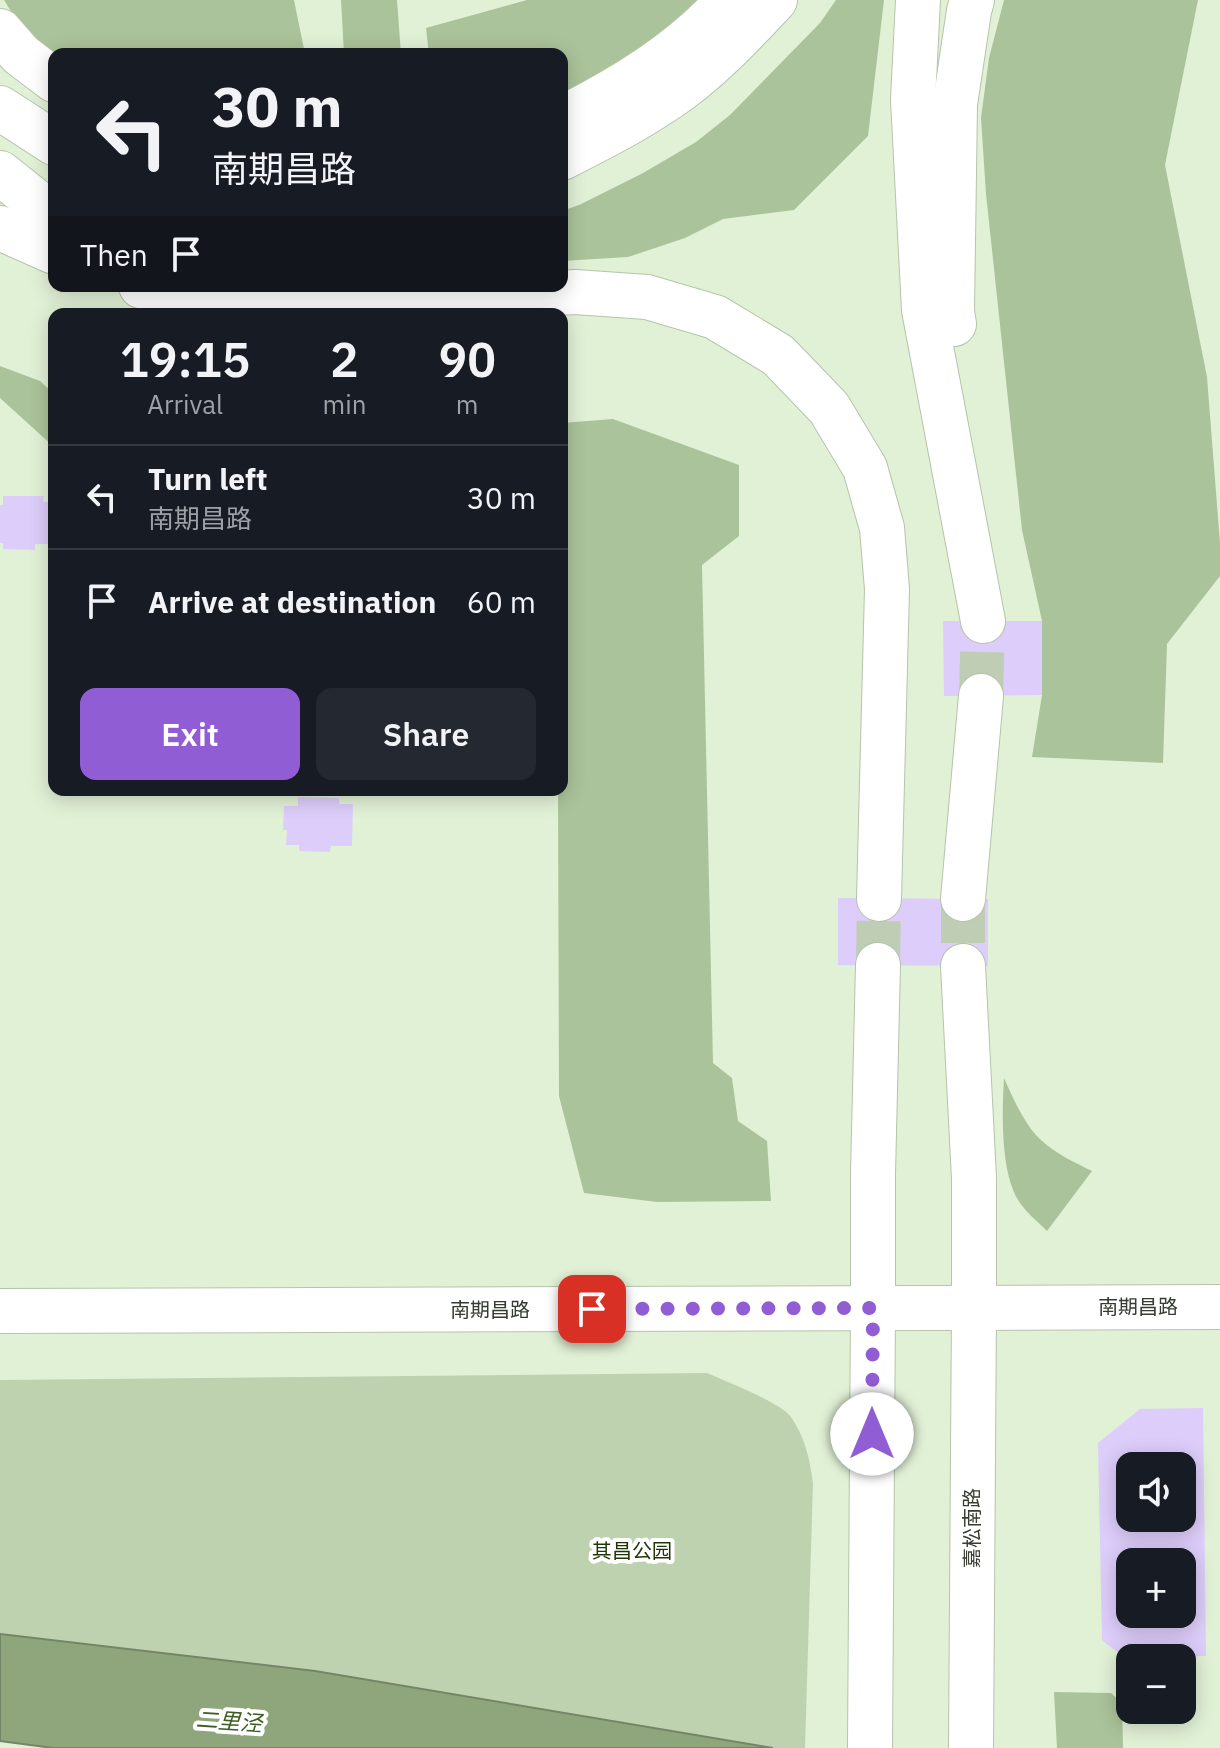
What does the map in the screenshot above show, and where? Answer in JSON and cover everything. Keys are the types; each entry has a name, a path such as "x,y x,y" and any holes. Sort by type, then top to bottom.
{"main road":[{"path":"568,115 608,95 661,60 728,0"},
{"path":"568,155 621,128 681,89 741,36 775,0"},
{"path":"918,0 913,100 924,310 983,621 952,311 955,104 972,0"},
{"path":"0,31 21,55 48,75"},
{"path":"0,108 48,139"},
{"path":"0,173 48,211"},
{"path":"0,228 48,249"},
{"path":"158,292 181,300 265,308"},
{"path":"208,292 249,307"},
{"path":"385,308 575,292 647,297 715,317 778,355 829,408 865,468 882,528 887,589 879,899"},
{"path":"963,899 981,696"},
{"path":"870,1748 873,1174 878,965"},
{"name":"嘉松南路","path":"963,966 974,1178 971,1744"},
{"name":"南期昌路","path":"0,1311 1220,1307"}],"green space":[{"name":"其昌公园","path":"707,1373 786,1411 800,1433 808,1457 813,1483 805,1748 757,1748 315,1671 0,1634 0,1380"}],"shaded area":[{"path":"4,0 294,0 304,48 48,49 21,28"},
{"path":"341,0 397,0 401,48 344,48"},
{"path":"527,0 710,0 568,98 568,48 428,48 426,28"},
{"path":"836,0 884,0 868,136 794,210 723,219 685,238 628,257 568,261 568,209 643,173 696,142 730,115 820,23"},
{"path":"1004,0 1198,0 1165,165 1207,377 1220,576 1167,644 1163,763 1032,757 1042,695 1042,621 1022,530 986,194 981,118 989,58"},
{"path":"0,366 40,381 48,388 48,442 0,398"},
{"path":"613,419 739,465 739,536 702,565 713,1063 732,1078 738,1121 767,1141 771,1201 657,1202 584,1193 559,1096 558,796 568,796 568,423"},
{"path":"1004,1078 1035,1134 1059,1154 1092,1171 1047,1231 1029,1214 1013,1191 1004,1143"},
{"path":"1054,1692 1111,1693 1116,1698 1116,1724 1122,1724 1123,1748 1057,1748"}],"water":[{"name":"二里泾","path":"0,1634 315,1671 773,1748 53,1748 0,1741"}],"building":[{"path":"3,496 44,496 43,502 48,502 48,544 35,544 35,550 3,549 3,543 0,543 0,505 3,505"},
{"path":"943,621 1042,621 1042,695 944,696"},
{"path":"298,797 339,798 339,804 353,804 352,846 331,846 330,852 299,851 299,845 286,845 284,806 298,806"},
{"path":"838,898 988,899 988,966 838,965"},
{"path":"1203,1408 1206,1656 1196,1656 1196,1644 1116,1644 1116,1651 1102,1640 1098,1443 1140,1409"}],"tunnel":[{"path":"981,696 983,621"},
{"path":"878,965 879,899"},
{"path":"963,899 963,966"}],"route":[{"path":"592,1309 873,1308 872,1434"}]}
